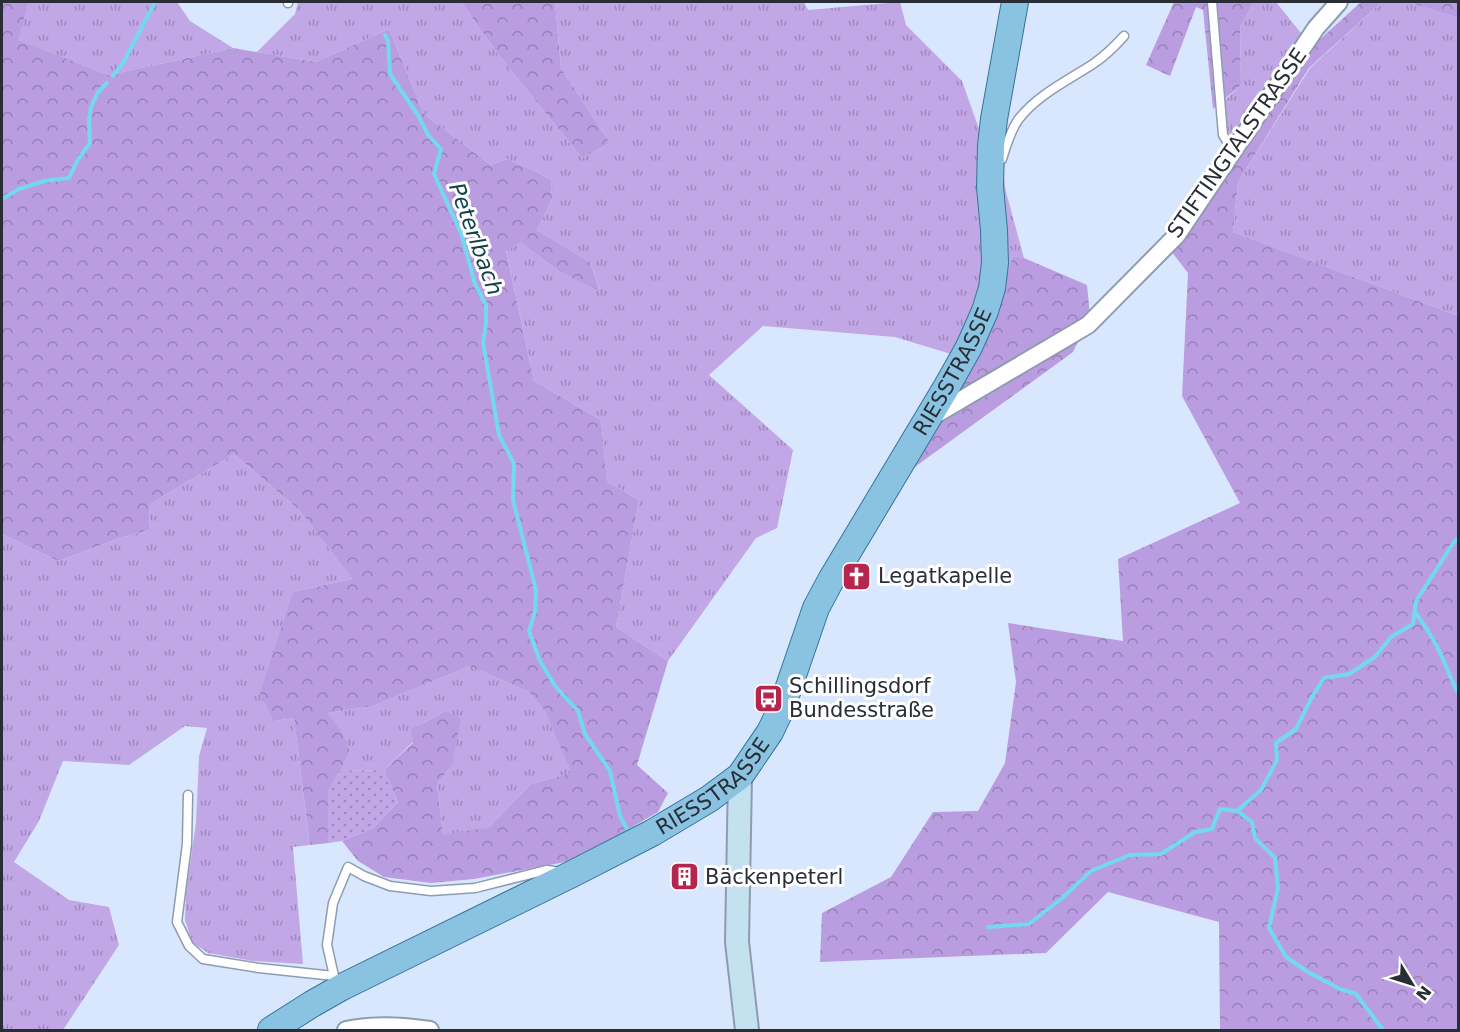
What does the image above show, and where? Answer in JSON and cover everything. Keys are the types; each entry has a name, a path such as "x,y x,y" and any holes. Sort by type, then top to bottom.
{"main road":[{"name":"RIESSTRASSE","path":"272,1030 312,1004 338,982 573,874 652,833 710,799 740,776 770,732 782,707 816,608 946,388 969,347 985,311 992,288 995,263 990,188 994,119 1015,2"}],"street":[{"name":"STIFTINGTALSTRASSE","path":"924,422 1088,325 1177,235 1316,28 1339,2"},
{"path":"740,776 736,942 747,1030"},
{"path":"346,1030 398,1025 430,1030"}],"lane":[{"path":"1212,2 1223,135 1233,151"},
{"path":"991,160 1002,159 1011,133 1018,120 1029,108 1110,51 1124,36"},
{"path":"188,795 186,844 177,922 189,946 203,959 338,982 327,945 333,903 348,867 390,886 431,891 475,888 547,870 573,874"}],"green space":[{"path":"2,2 29,2 18,40 109,75 233,48 316,62 389,29 424,114 491,165 507,159 551,180 552,199 537,230 590,262 600,291 560,272 521,243 506,250 534,381 601,420 607,481 639,500 616,627 668,661 637,765 668,793 658,812 576,860 474,879 431,883 384,877 358,861 342,841 373,828 398,802 384,770 413,743 411,728 445,711 461,719 452,765 437,784 443,835 489,827 531,784 572,773 544,710 529,692 470,666 373,706 328,713 342,733 350,752 328,792 328,843 310,845 294,718 274,721 260,693 293,592 352,579 299,510 234,454 150,504 149,530 58,561 2,534"},
{"path":"29,2 177,2 190,21 233,48 109,75 17,40"},
{"path":"298,2 461,2 498,54 582,158 610,143 561,68 555,2 804,2 808,10 900,2 906,25 962,81 979,129 1000,152 1006,192 1024,258 1013,256 974,361 895,337 763,326 709,375 793,450 777,528 756,538 668,661 616,627 639,500 607,481 601,420 534,381 506,249 521,243 560,272 600,290 590,262 537,230 552,199 551,180 507,159 491,165 424,114 389,29 316,62 257,52 295,14"},
{"path":"461,2 555,2 561,68 610,143 582,158 498,54"},
{"path":"1174,2 1254,2 1240,27 1241,85 1213,109 1203,10 1196,7 1170,76 1146,65"},
{"path":"1254,2 1276,2 1301,33 1234,133 1227,134 1223,102 1241,85 1240,27"},
{"path":"1361,2 1382,2 1309,68 1238,182 1233,232 1456,315 1458,310 1458,1030 1220,1030 1219,922 1108,892 1046,953 820,962 822,913 891,877 933,812 978,811 1005,763 1016,682 1008,623 1123,641 1118,559 1240,503 1182,396 1188,273 1171,251 1196,220 1317,42"},
{"path":"1382,2 1408,2 1458,18 1458,310 1456,315 1233,232 1238,182 1310,68"},
{"path":"1408,2 1458,2 1458,18"},
{"path":"1013,256 1024,258 1087,285 1090,316 1073,352 912,469 974,361"},
{"path":"234,454 299,510 352,579 293,592 274,721 294,718 310,845 293,847 303,964 253,961 208,953 192,942 185,920 186,892 196,823 199,756 207,728 185,726 129,765 63,761 39,821 14,862 69,900 109,907 119,945 63,1030 2,1030 2,534 58,561 149,530 150,504"},
{"path":"470,666 529,692 544,710 573,773 531,784 489,827 443,836 437,784 452,765 445,711 412,728 413,742 384,770 339,771 350,752 328,713 373,706"},
{"path":"384,770 398,802 373,828 342,841 328,843 328,792 339,771"}],"waterway":[{"path":"113,76 123,63 155,2"},
{"name":"Peterlbach","path":"385,35 388,41 390,74 418,115 428,135 441,149 434,174 461,233 475,284 486,305 483,342 499,435 514,464 513,500 536,590 535,612 529,631 540,661 555,686 578,711 585,734 610,771 620,816 629,833"},
{"path":"2,199 19,189 44,181 69,178 77,161 90,143 91,107 98,92 107,83"},
{"path":"1237,811 1261,790 1277,760 1276,743 1296,729 1324,678 1349,674 1375,657 1391,637 1413,624 1416,601 1458,538"},
{"path":"1415,612 1435,642 1458,693"},
{"path":"988,927 1029,924 1091,871 1130,855 1161,854 1195,832 1212,829 1220,809 1237,811 1252,822 1255,838 1275,858 1278,888 1269,928 1286,957 1340,989 1356,994 1383,1030"}],"place":[{"name":"Legatkapelle","path":"857,576"},
{"name":"Schillingsdorf Bundesstraße","path":"768,698"},
{"name":"Bäckenpeterl","path":"684,877"}]}
